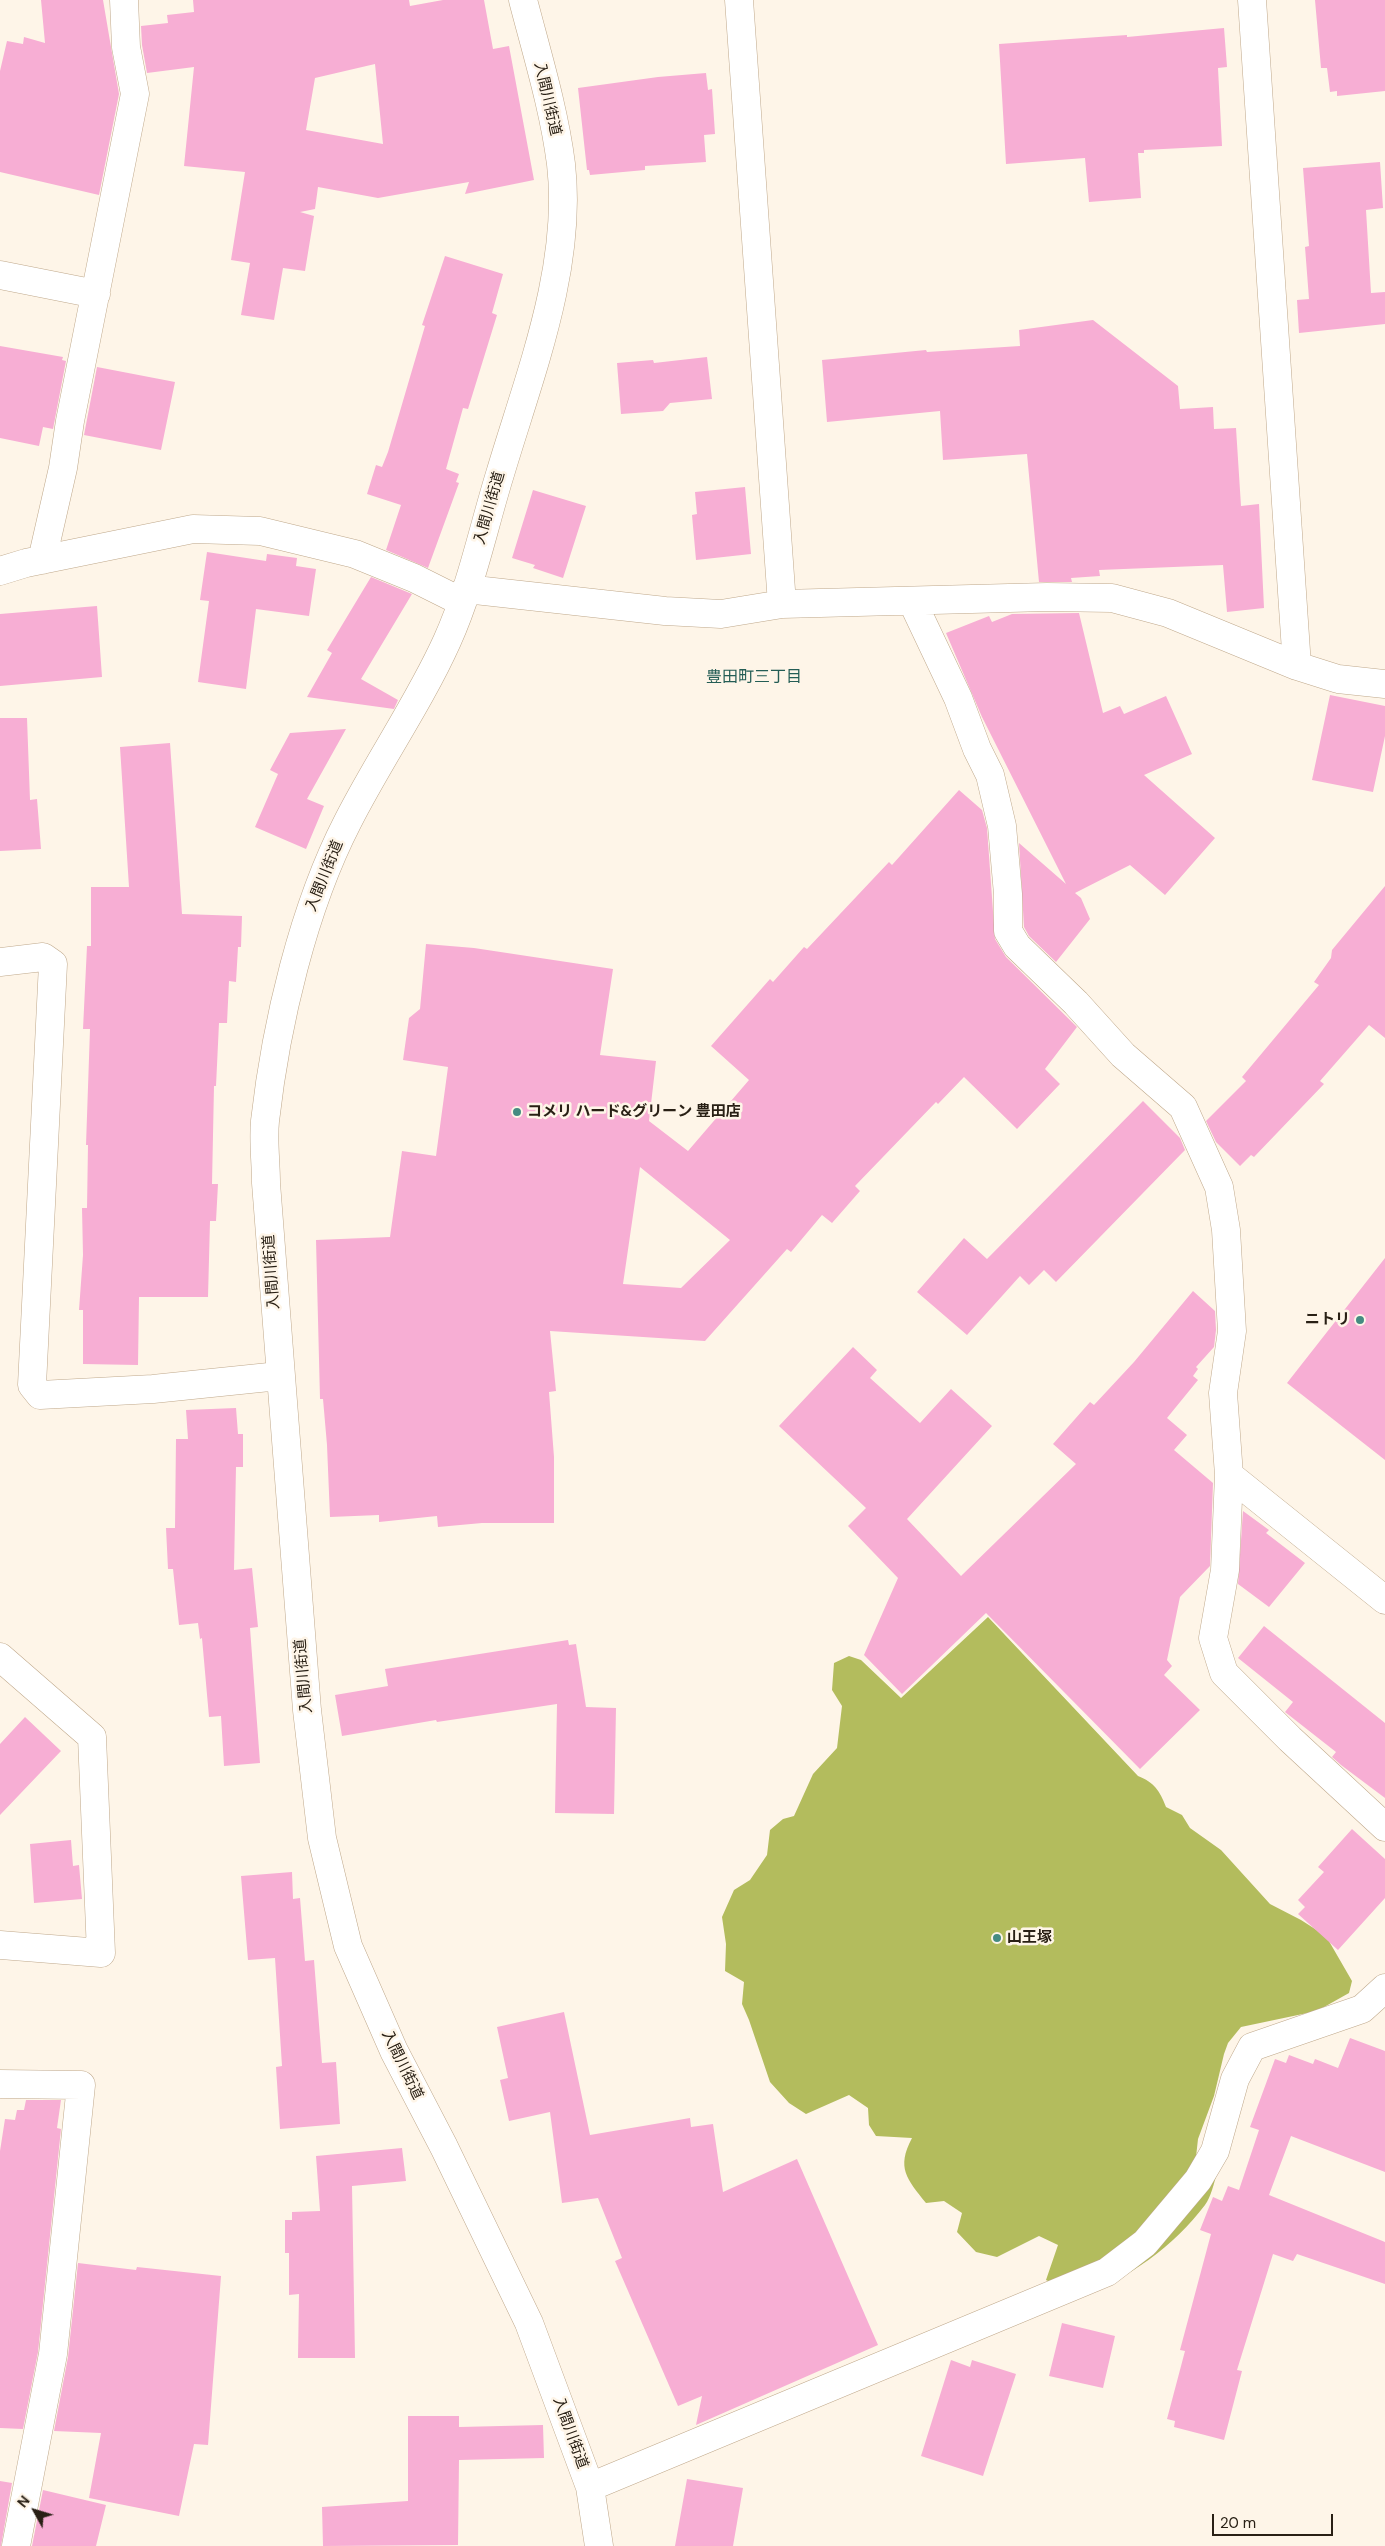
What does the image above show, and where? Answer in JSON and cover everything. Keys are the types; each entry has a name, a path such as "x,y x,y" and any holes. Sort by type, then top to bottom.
{"street":[{"path":"42,560 63,468 70,421 135,94 126,47 124,0"},
{"name":"入間川街道","path":"523,0 550,106 561,165 562,226 554,290 464,595 447,639 422,690 383,755 346,824 312,906 288,993 265,1124 266,1183 279,1376 307,1710 322,1838 348,1946 394,2051 444,2147 529,2322 590,2488 599,2546"},
{"path":"739,0 782,604"},
{"path":"1252,0 1297,666"},
{"path":"0,275 96,294"},
{"path":"0,571 42,560 193,529 260,531 355,554 414,578 464,595 665,611 721,614 782,604 1047,597 1112,598 1168,613 1297,666 1338,679 1385,684"},
{"path":"912,601 958,698 976,749 990,775 1002,826 1008,894 1008,932 1017,946 1076,1003 1123,1055 1183,1107 1219,1187 1226,1230 1232,1332 1223,1393 1229,1475 1225,1570 1213,1638 1224,1673 1290,1739 1385,1827"},
{"path":"0,962 43,957 53,964 32,1386 40,1395 153,1389 279,1376"},
{"path":"1229,1475 1385,1600"},
{"path":"0,1657 92,1737 101,1953 0,1945"},
{"path":"590,2488 1107,2272 1145,2243 1198,2180 1215,2151 1235,2079 1252,2047 1362,2008 1385,1988"},
{"path":"0,2084 81,2085 53,2354 16,2546"}],"green space":[{"path":"988,1617 1138,1776 1156,1788 1166,1807 1182,1815 1190,1828 1221,1850 1270,1904 1326,1936 1352,1981 1349,1993 1317,2011 1241,2027 1228,2043 1214,2096 1198,2139 1196,2157 1217,2173 1207,2202 1179,2234 1149,2260 1115,2281 1080,2297 1046,2280 1058,2245 1039,2236 997,2257 976,2252 957,2232 962,2213 944,2201 926,2203 909,2180 904,2165 907,2148 912,2138 876,2136 869,2125 868,2108 849,2095 806,2114 789,2103 770,2082 742,2004 744,1982 725,1971 726,1944 722,1917 734,1890 750,1880 767,1855 770,1830 783,1819 794,1816 813,1774 837,1748 842,1706 832,1690 834,1663 849,1656 861,1660 901,1698"}],"building":[{"path":"41,0 103,0 119,94 99,195 0,172 0,71 7,41 23,44 24,37 45,43"},
{"path":"193,0 409,0 410,6 443,0 484,0 493,49 509,46 534,180 465,194 469,182 378,198 318,187 315,209 300,212 314,216 305,271 283,268 274,320 241,315 250,263 231,260 245,172 184,166 194,67 147,73 142,45 141,26 168,23 167,15 194,12","holes":["375,64 383,144 306,130 315,78"]},
{"path":"1315,0 1385,0 1385,91 1337,96 1337,91 1330,92 1327,68 1321,68"},
{"path":"1224,28 1227,67 1218,68 1222,146 1144,150 1144,153 1138,153 1141,198 1089,202 1085,158 1006,164 999,44 1127,35 1127,37"},
{"path":"706,73 708,90 712,89 715,134 704,135 706,162 645,166 645,170 590,175 589,170 587,170 578,88 658,77"},
{"path":"1380,162 1383,208 1366,210 1371,293 1385,292 1385,324 1299,333 1297,300 1309,299 1305,247 1309,246 1303,168"},
{"path":"445,256 503,274 492,313 497,315 468,409 463,408 446,469 459,474 456,482 459,483 428,568 386,550 401,505 367,494 376,465 382,467 388,452 425,326 422,325"},
{"path":"1093,320 1178,386 1180,409 1213,407 1214,429 1236,428 1241,506 1259,504 1264,608 1227,612 1223,565 1099,570 1100,576 1071,578 1072,582 1039,582 1027,454 943,460 940,411 827,422 822,360 926,350 927,352 1020,346 1019,330"},
{"path":"0,346 63,357 62,360 66,361 53,429 43,427 39,446 0,438"},
{"path":"707,357 712,399 670,403 663,411 621,414 617,363 653,360 654,363"},
{"path":"97,367 175,382 161,450 84,435"},
{"path":"745,487 751,554 696,560 692,515 697,514 695,492"},
{"path":"533,490 586,506 563,578 533,568 535,565 512,558"},
{"path":"207,552 266,561 267,554 297,558 296,566 316,569 309,616 256,609 246,689 198,682 209,601 200,600"},
{"path":"371,577 412,594 361,679 398,700 394,709 307,697 332,653 327,650"},
{"path":"97,606 102,677 0,686 0,614"},
{"path":"1079,613 1103,713 1120,706 1124,714 1166,696 1192,754 1144,775 1215,838 1165,895 1130,865 1075,893 1081,898 1090,919 1056,962 1029,936 1024,927 1019,843 1066,884 982,717 946,633 989,616 992,622 1012,614"},
{"path":"1330,695 1385,706 1385,736 1373,792 1312,780"},
{"path":"0,718 27,718 30,800 37,799 41,849 0,851"},
{"path":"346,729 307,799 324,806 306,849 255,827 278,774 270,770 290,733"},
{"path":"170,743 182,914 242,916 241,947 238,947 236,982 229,981 227,1023 219,1023 216,1086 214,1086 212,1184 218,1184 216,1221 210,1221 208,1297 139,1297 138,1365 83,1364 83,1310 79,1310 83,1255 82,1208 87,1208 88,1145 86,1145 90,1029 83,1029 87,946 91,946 91,887 129,887 120,747"},
{"path":"959,790 982,810 987,828 995,939 1006,957 1077,1027 1045,1069 1060,1084 1017,1129 964,1077 938,1104 936,1102 855,1186 860,1191 832,1223 822,1215 791,1252 787,1249 705,1341 550,1331 556,1391 549,1392 554,1457 554,1523 482,1523 438,1527 437,1516 379,1522 379,1515 330,1517 327,1445 323,1399 320,1399 316,1240 390,1237 402,1151 436,1156 448,1067 403,1060 409,1018 420,1009 426,944 474,948 613,969 600,1055 656,1061 649,1121 688,1151 749,1080 711,1046 770,979 773,982 804,947 807,949 889,862 892,865","holes":["640,1167 730,1240 681,1288 623,1284"]},
{"path":"1385,886 1385,1038 1369,1025 1320,1081 1324,1084 1254,1157 1251,1155 1240,1166 1216,1142 1206,1121 1246,1081 1242,1077 1319,985 1314,982 1331,958 1332,950"},
{"path":"1143,1101 1180,1138 1185,1150 1056,1282 1044,1270 1029,1285 1020,1276 967,1335 917,1292 964,1238 987,1259"},
{"name":"ニトリ","path":"1385,1258 1385,1460 1287,1383"},
{"path":"1193,1291 1215,1311 1216,1330 1214,1347 1196,1367 1198,1369 1193,1376 1198,1380 1167,1418 1187,1435 1174,1450 1213,1483 1210,1566 1180,1597 1167,1660 1172,1666 1164,1675 1200,1710 1140,1769 986,1613 902,1694 864,1655 898,1578 848,1526 866,1508 779,1426 853,1347 877,1370 870,1378 920,1423 951,1389 992,1426 907,1519 961,1576 1076,1464 1053,1444 1090,1402 1094,1405 1134,1362"},
{"path":"236,1408 238,1434 243,1434 243,1467 236,1467 234,1570 252,1568 258,1627 250,1628 260,1763 224,1766 221,1716 209,1717 202,1638 200,1639 198,1623 179,1625 173,1569 168,1569 166,1528 175,1528 176,1439 188,1439 186,1410"},
{"path":"1243,1511 1269,1530 1266,1533 1305,1563 1269,1607 1238,1584"},
{"path":"1264,1626 1385,1723 1385,1798 1332,1757 1336,1752 1285,1712 1293,1702 1238,1658"},
{"path":"568,1640 569,1645 576,1644 586,1707 616,1708 614,1814 555,1813 557,1704 437,1722 436,1720 342,1736 335,1695 388,1686 385,1669"},
{"path":"25,1717 61,1751 0,1815 0,1744"},
{"path":"1352,1829 1385,1859 1385,1898 1338,1950 1298,1914 1305,1907 1298,1900 1324,1872 1318,1867"},
{"path":"71,1840 73,1866 79,1865 82,1899 34,1903 30,1844"},
{"path":"292,1872 293,1899 300,1898 305,1961 314,1960 322,2063 336,2062 340,2124 280,2129 276,2067 282,2066 275,1958 248,1960 241,1876"},
{"path":"564,2012 590,2135 690,2118 691,2127 713,2124 723,2192 797,2159 878,2345 696,2425 702,2396 678,2406 615,2261 622,2258 598,2198 562,2203 550,2112 509,2121 500,2080 508,2078 497,2027"},
{"path":"1350,2038 1385,2051 1385,2172 1291,2136 1269,2195 1385,2242 1385,2284 1297,2254 1293,2261 1273,2254 1237,2370 1242,2371 1224,2440 1174,2427 1175,2421 1167,2419 1185,2351 1180,2350 1211,2234 1200,2230 1213,2197 1222,2201 1228,2186 1239,2190 1259,2130 1250,2127 1275,2059 1286,2063 1289,2055 1313,2064 1315,2059 1338,2068"},
{"path":"26,2100 61,2100 57,2128 61,2129 38,2352 23,2429 0,2428 0,2151 5,2119 15,2120 17,2110 24,2110"},
{"path":"402,2148 406,2181 352,2186 355,2358 298,2358 299,2294 289,2295 289,2253 285,2253 285,2220 292,2220 292,2212 320,2211 316,2156"},
{"path":"78,2263 136,2270 137,2267 221,2276 208,2445 194,2444 179,2516 89,2498 101,2433 54,2431 68,2357"},
{"path":"1062,2323 1115,2336 1103,2388 1049,2376"},
{"path":"951,2360 970,2367 972,2360 1016,2374 983,2476 921,2456"},
{"path":"408,2416 459,2416 459,2427 543,2425 544,2458 459,2460 458,2545 323,2546 322,2507 408,2501"},
{"path":"687,2479 743,2488 733,2546 675,2546"},
{"path":"0,2481 12,2483 1,2546 0,2546"},
{"path":"43,2490 106,2505 96,2546 32,2546"}],"place":[{"name":"コメリ ハード&グリーン 豊田店","path":"517,1112"},
{"name":"ニトリ","path":"1360,1320"},
{"name":"山王塚","path":"997,1938"}],"district":[{"name":"豊田町三丁目","path":"754,678"}]}
